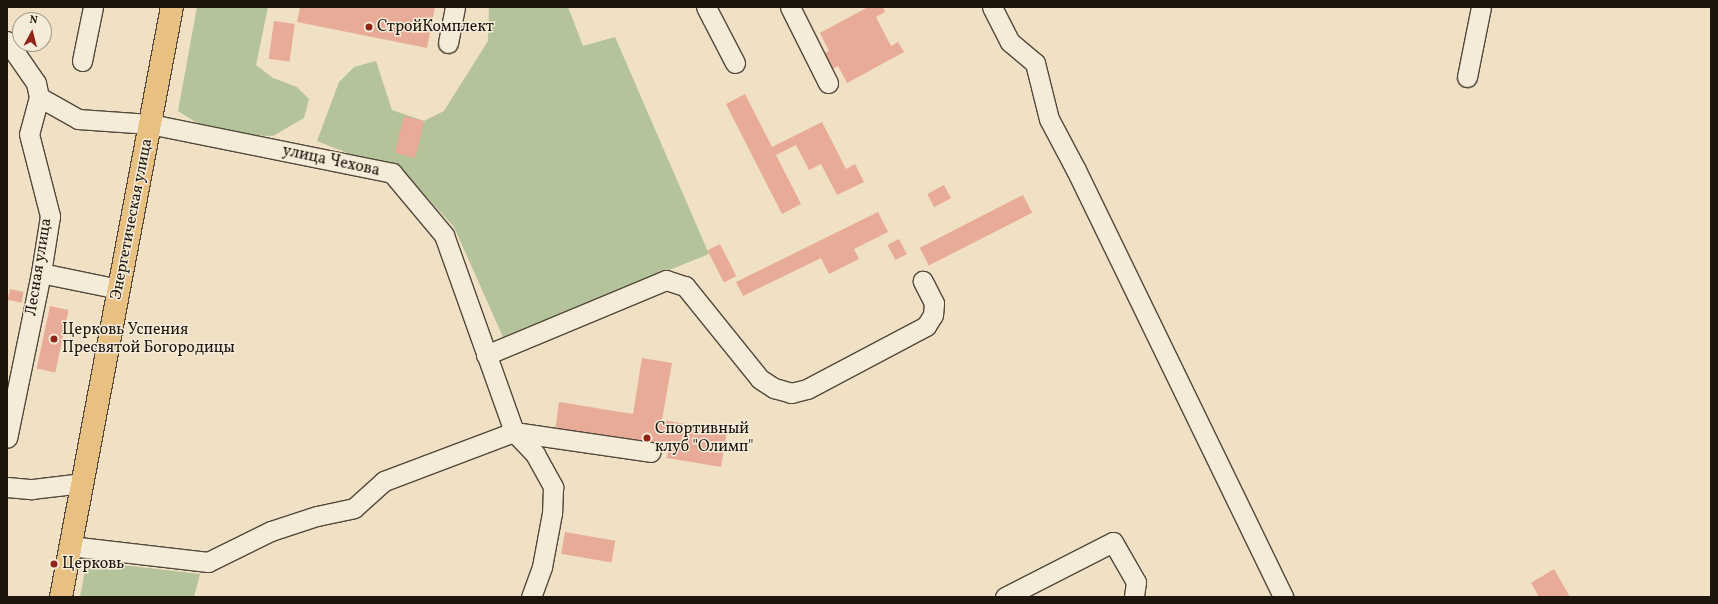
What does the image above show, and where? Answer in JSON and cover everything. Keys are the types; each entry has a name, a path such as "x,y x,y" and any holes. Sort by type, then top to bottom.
{"main road":[{"name":"Энергетическая улица","path":"61,597 172,7"}],"street":[{"path":"82,61 93,7"},
{"path":"448,43 454,7"},
{"path":"706,7 735,63"},
{"path":"790,7 828,83"},
{"path":"992,7 1010,42 1035,63 1049,119 1083,184 1283,597"},
{"path":"1467,77 1481,7"},
{"path":"7,41 36,83 40,97 78,119 150,124"},
{"name":"Лесная улица","path":"7,438 10,407 41,273 50,216 29,134 40,97"},
{"name":"улица Чехова","path":"150,124 392,174 444,235 514,432"},
{"path":"41,273 119,289"},
{"path":"486,355 666,280 684,286 760,379 774,388 791,393 807,389 926,326 933,315 934,303 923,281"},
{"path":"70,546 208,562 271,531 317,516 354,508 384,481 514,432 651,452"},
{"path":"514,432 535,454 553,487 552,513 542,567 530,597"},
{"path":"7,487 32,489 82,484"},
{"path":"999,594 1113,542 1136,582 1134,597"}],"green space":[{"path":"197,7 268,7 256,65 273,78 297,87 309,99 304,118 273,136 243,135 202,126 178,111"},
{"path":"489,7 568,7 583,46 615,37 709,254 503,337 454,227 397,165 365,160 317,141 339,82 354,67 376,61 392,110 424,121 444,111 488,41"},
{"path":"97,562 200,574 194,597 80,597 85,571"}],"building":[{"path":"300,7 435,7 427,48 297,22"},
{"path":"868,7 883,7 885,12 876,17 891,46 898,42 904,52 847,83 838,66 827,72 818,57 829,51 820,33"},
{"path":"274,21 295,24 290,62 269,59"},
{"path":"745,94 772,147 822,122 846,169 855,164 864,182 837,195 821,164 809,170 796,145 776,155 801,204 782,214 726,104"},
{"path":"404,116 424,121 415,158 395,153"},
{"path":"944,185 951,198 934,207 927,194"},
{"path":"1023,195 1032,213 929,265 920,248"},
{"path":"878,212 888,232 854,249 859,259 829,274 821,258 743,296 736,282"},
{"path":"899,239 907,254 896,260 888,245"},
{"path":"720,244 736,276 724,282 708,250"},
{"path":"10,289 24,292 21,303 8,300"},
{"name":"Церковь Успения Пресвятой Богородицы","path":"50,306 69,310 55,373 37,369"},
{"path":"642,358 672,363 662,420 727,431 721,467 667,458 668,450 555,431 559,402 633,414"},
{"path":"565,532 615,541 611,563 561,554"},
{"path":"1554,569 1570,597 1539,597 1531,583"}],"place":[{"name":"СтройКомплект","path":"369,27"},
{"name":"Церковь Успения Пресвятой Богородицы","path":"54,339"},
{"name":"Спортивный клуб \"Олимп\"","path":"647,438"},
{"name":"Церковь","path":"54,564"}]}
